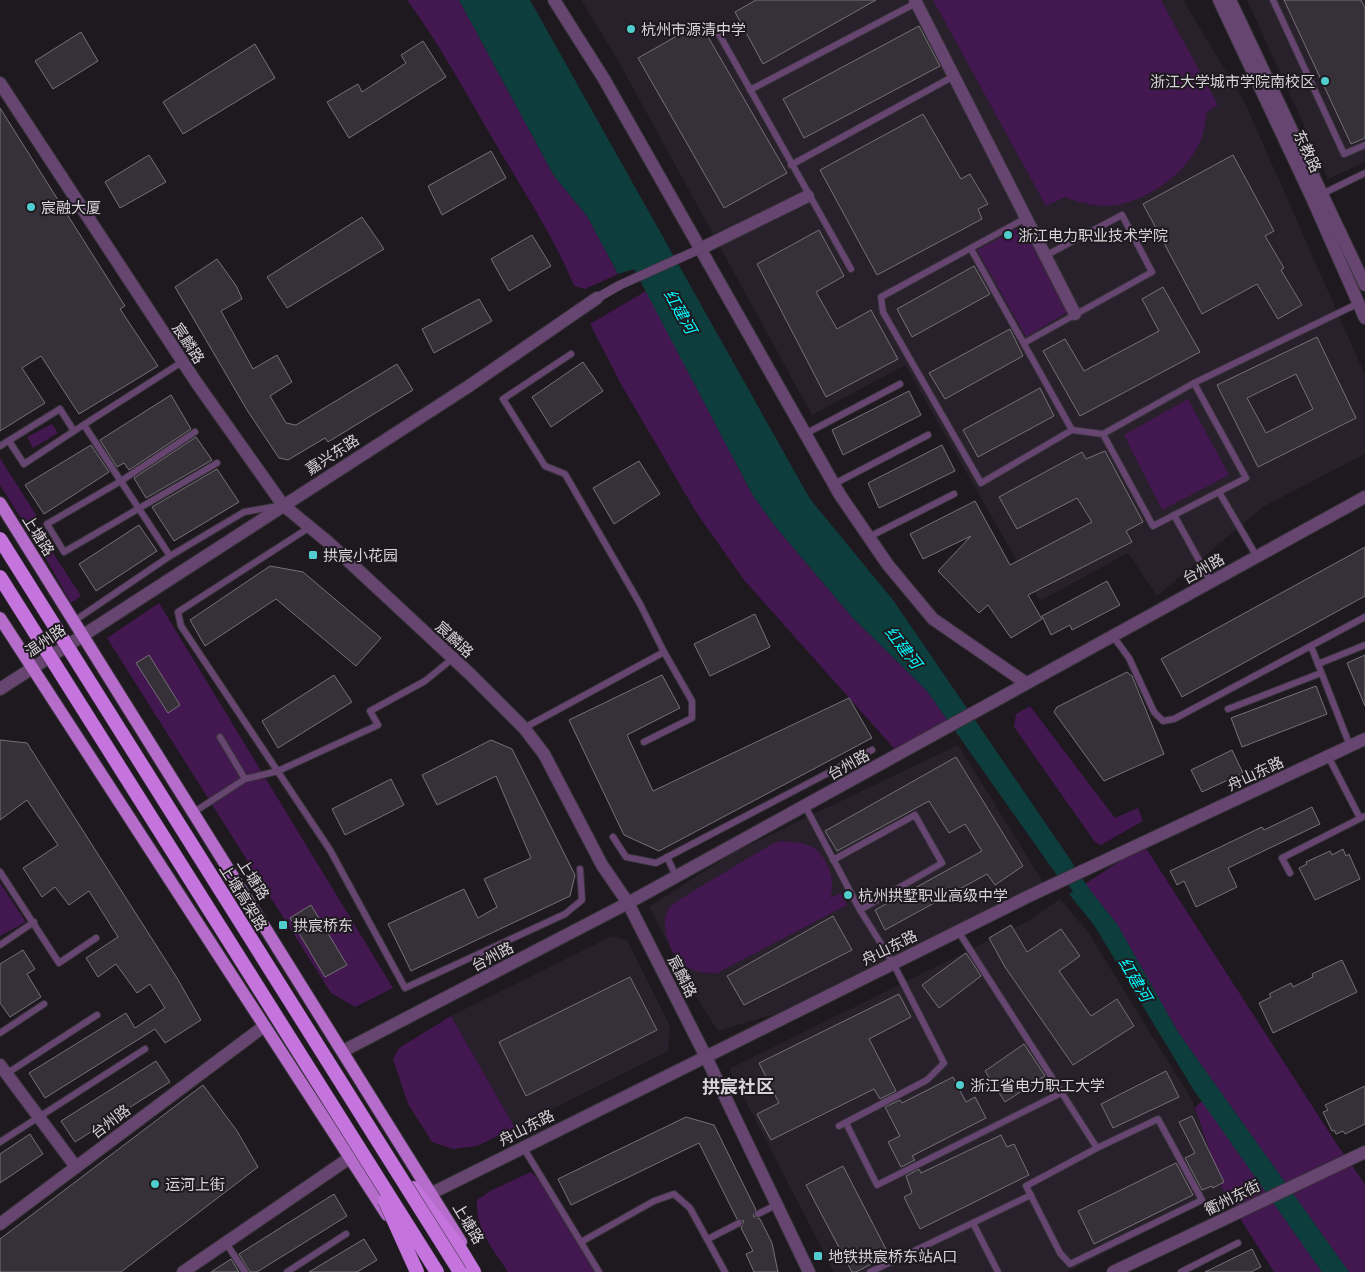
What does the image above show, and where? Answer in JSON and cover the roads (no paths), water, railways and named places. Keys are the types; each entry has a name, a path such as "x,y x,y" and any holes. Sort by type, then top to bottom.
{"highway":[{"name":"上塘高架路","path":"0,539 460,1272"},
{"path":"0,577 438,1272"},
{"path":"382,1147 457,1244 474,1272"},
{"path":"367,1159 417,1272"}],"main road":[{"name":"上塘路","path":"0,504 344,1051 479,1272"},
{"path":"0,618 423,1272"}],"street":[{"path":"554,0 604,80 834,484 888,565 933,619 1026,683"},
{"name":"东教路","path":"1219,0 1317,196 1365,285"},
{"name":"东教路","path":"1230,0 1317,196 1365,318"},
{"path":"916,2 1075,314"},
{"name":"宸麟路","path":"0,83 182,362 283,505 310,527 452,659 524,728 544,754 602,864 628,903 705,1055 809,1272"},
{"path":"597,298 620,285 700,249 808,196"},
{"name":"嘉兴东路","path":"82,634 469,386 597,298"},
{"name":"台州路","path":"344,1051 628,903 1365,497"},
{"name":"温州路","path":"0,689 82,634"},
{"name":"舟山东路","path":"432,1193 705,1055 1029,896 1365,739"},
{"name":"台州路","path":"0,1224 263,1027"},
{"path":"2,1069 76,1167"},
{"name":"衢州东街","path":"1114,1272 1365,1152"},
{"path":"183,1272 351,1158"}],"lane":[{"path":"1273,0 1344,154 1365,145"},
{"path":"750,90 916,2"},
{"path":"715,27 808,196 851,269"},
{"path":"791,165 954,76"},
{"path":"1317,196 1365,173"},
{"path":"1024,343 1152,272 1122,215 1046,256"},
{"path":"1026,218 881,297 883,312 981,483 1072,430 1104,434 1194,383 1358,304"},
{"path":"971,248 1072,430"},
{"path":"571,354 503,399 545,466 565,474 640,604 664,652 692,701 692,718 644,742"},
{"path":"9,441 24,464 182,362"},
{"path":"1104,434 1153,526 1246,478 1194,383"},
{"path":"805,434 900,384"},
{"path":"0,446 60,409 74,431"},
{"path":"84,425 170,556"},
{"path":"195,432 120,481 47,524 64,552 217,463"},
{"path":"834,484 928,435"},
{"path":"1219,492 1256,557"},
{"path":"869,537 954,494"},
{"path":"74,621 170,556 244,512 283,505"},
{"path":"1174,515 1211,582"},
{"path":"310,527 178,612 181,626 330,850 404,988 564,914 582,900 580,869"},
{"path":"1113,636 1129,658 1154,712 1163,721 1174,718 1365,617"},
{"path":"1318,664 1365,644"},
{"path":"1311,646 1350,746"},
{"path":"524,728 664,652"},
{"path":"194,812 245,779 278,771 378,725 370,711 425,680 452,659"},
{"path":"1228,709 1322,673"},
{"path":"220,737 245,779"},
{"path":"613,837 626,857 656,863 872,750"},
{"path":"1290,873 1282,858 1362,817 1328,756"},
{"path":"805,806 860,910 893,963 944,1063 927,1080 843,1124 877,1185 1063,1092"},
{"path":"833,860 916,815 942,863 860,910"},
{"path":"667,857 676,876"},
{"path":"0,873 34,922 59,963 96,938"},
{"path":"0,945 34,922"},
{"path":"958,931 1063,1092 1097,1148"},
{"path":"0,1033 44,1004"},
{"path":"2,1069 97,1015"},
{"path":"0,1142 145,1049"},
{"path":"1158,1119 1202,1200 1070,1264 1060,1253 1026,1186 1097,1148 1158,1119"},
{"path":"523,1147 599,1272"},
{"path":"581,1242 654,1201 674,1194 690,1208 725,1272"},
{"path":"870,1272 1031,1195"},
{"path":"758,1214 776,1205"},
{"path":"708,1239 739,1223"},
{"path":"973,1223 998,1272"},
{"path":"287,1272 346,1234"},
{"path":"226,1243 245,1272"},
{"path":"1183,1271 1238,1243"}],"water":[{"path":"459,0 530,0 810,499 893,600 1074,865 1058,877 927,691 852,617 774,525 752,494 634,269 618,274 587,216 554,176"},
{"path":"1085,884 1117,924 1178,1032 1349,1272 1322,1272 1193,1089 1094,925 1069,894"}],"waterway":[{"name":"红建河","path":"1055,853 1091,904"}],"place":[{"name":"杭州市源清中学","path":"631,29"},
{"name":"浙江大学城市学院南校区","path":"1325,81"},
{"name":"宸融大厦","path":"31,207"},
{"name":"浙江电力职业技术学院","path":"1008,235"},
{"name":"拱宸小花园","path":"313,555"},
{"name":"杭州拱墅职业高级中学","path":"848,895"},
{"name":"拱宸桥东","path":"283,925"},
{"name":"浙江省电力职工大学","path":"960,1085"},
{"name":"运河上街","path":"155,1184"},
{"name":"地铁拱宸桥东站A口","path":"818,1256"}],"district":[{"name":"拱宸社区","path":"738,1086"}]}
